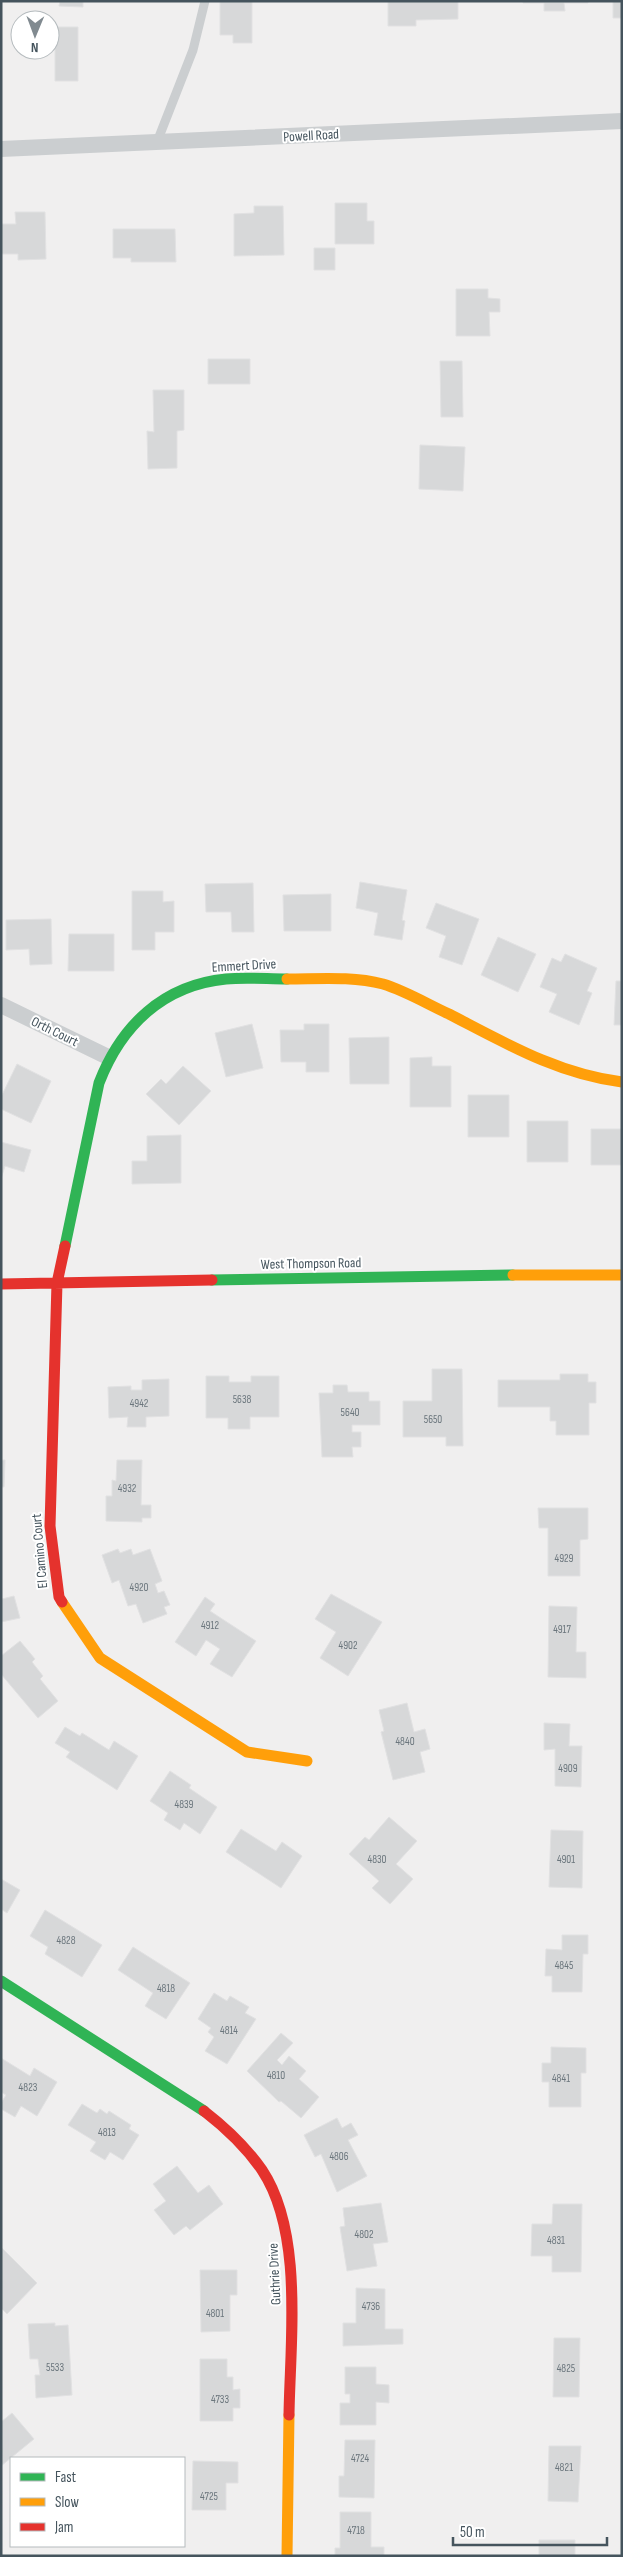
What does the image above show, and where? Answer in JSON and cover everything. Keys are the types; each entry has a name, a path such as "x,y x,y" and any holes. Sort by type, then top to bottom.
{"street":[{"name":"Powell Road","path":"1,149 622,121"},
{"name":"Emmert Drive","path":"57,1283 99,1083 108,1057 139,1016 156,1003 185,988 231,979 347,978 369,980 404,992 558,1069 596,1081 622,1082"},
{"name":"Orth Court","path":"1,1005 108,1057"},
{"name":"West Thompson Road","path":"1,1284 475,1275 622,1276"},
{"name":"El Camino Court","path":"57,1283 50,1526 59,1597 100,1658 247,1752 307,1761"},
{"name":"Guthrie Drive","path":"1,1982 213,2115 248,2150 273,2191 283,2219 290,2258 287,2556"}],"lane":[{"path":"157,142 193,50 205,1"}],"building":[{"path":"60,1 83,1 83,7 59,6"},
{"path":"220,1 252,1 252,43 233,43 233,35 220,35"},
{"path":"388,1 458,1 458,19 416,20 416,26 388,26"},
{"path":"523,1 588,1 588,3 564,3 565,11 544,11 544,3 523,3"},
{"path":"613,1 622,1 622,18 613,18"},
{"path":"60,27 78,27 78,81 55,81 55,60 60,60"},
{"path":"335,203 367,203 367,221 374,221 374,244 335,244"},
{"path":"254,206 283,206 284,255 234,256 234,214 254,213"},
{"path":"15,212 45,212 46,259 18,260 18,254 1,254 1,224 16,224"},
{"path":"113,229 175,229 176,262 131,262 131,258 113,258"},
{"path":"314,248 335,248 335,270 314,270"},
{"path":"456,289 488,289 488,298 500,299 500,312 489,312 490,336 456,336"},
{"path":"208,359 250,359 250,384 208,384"},
{"path":"440,361 462,361 463,417 441,417"},
{"path":"153,390 184,390 184,430 177,431 177,468 148,469 147,431 154,432"},
{"path":"420,445 465,447 463,491 419,489"},
{"path":"360,882 407,890 402,920 405,921 402,940 374,935 378,913 356,908"},
{"path":"253,883 254,932 232,932 231,912 206,912 205,884"},
{"path":"132,891 163,891 163,902 174,901 174,932 155,932 155,950 132,950"},
{"path":"331,894 331,931 284,931 283,895"},
{"path":"436,903 479,919 462,965 439,957 446,936 426,928"},
{"path":"51,919 52,964 30,965 29,949 6,950 6,920"},
{"path":"69,934 114,934 114,971 68,971"},
{"path":"498,937 536,954 518,992 481,975"},
{"path":"565,954 597,968 587,991 592,993 579,1025 549,1012 557,994 540,987 552,958 561,962"},
{"path":"616,981 622,981 622,1025 614,1025"},
{"path":"252,1024 263,1068 226,1077 215,1033"},
{"path":"304,1024 329,1024 329,1072 306,1072 306,1062 281,1062 280,1030 304,1030"},
{"path":"389,1037 389,1084 350,1084 349,1038"},
{"path":"432,1057 432,1066 451,1066 451,1107 410,1107 410,1058"},
{"path":"17,1064 51,1081 31,1123 1,1109 1,1097"},
{"path":"183,1066 211,1091 179,1125 146,1094 161,1079 166,1084"},
{"path":"468,1095 509,1095 509,1137 468,1137"},
{"path":"527,1121 568,1121 568,1162 527,1162"},
{"path":"591,1129 622,1129 622,1165 591,1165"},
{"path":"181,1135 181,1183 132,1184 132,1161 147,1161 147,1136"},
{"path":"1,1142 31,1150 24,1172 5,1166 1,1179"},
{"path":"432,1369 462,1369 463,1446 446,1446 446,1437 403,1437 403,1401 432,1401"},
{"path":"560,1374 588,1374 588,1382 596,1382 596,1403 589,1403 589,1435 556,1435 556,1421 550,1421 550,1407 498,1407 498,1380 560,1380"},
{"path":"206,1376 229,1376 229,1382 251,1382 251,1376 279,1376 279,1417 250,1417 250,1429 228,1429 228,1418 206,1418"},
{"path":"169,1379 169,1416 146,1417 146,1427 127,1427 128,1417 109,1418 108,1387 131,1386 131,1390 142,1390 142,1380"},
{"path":"333,1385 347,1385 348,1392 369,1392 369,1401 380,1401 380,1425 352,1425 352,1432 361,1432 361,1447 352,1447 353,1457 322,1457 319,1393 333,1393"},
{"path":"1,1460 5,1460 4,1487 1,1487"},
{"path":"117,1460 142,1460 141,1505 151,1505 151,1518 142,1518 142,1522 106,1521 106,1496 112,1496 112,1480 116,1481"},
{"path":"538,1508 588,1508 588,1539 580,1540 580,1576 548,1576 548,1528 539,1528"},
{"path":"118,1549 120,1553 131,1549 133,1555 150,1549 162,1581 155,1584 158,1593 164,1591 170,1605 164,1607 167,1614 143,1623 136,1604 128,1606 119,1580 112,1583 102,1555"},
{"path":"331,1594 382,1622 348,1676 320,1658 336,1632 315,1619"},
{"path":"1,1596 2,1599 14,1596 20,1618 1,1622"},
{"path":"205,1597 215,1604 210,1611 256,1641 232,1677 210,1664 220,1649 206,1640 196,1656 175,1642"},
{"path":"549,1606 577,1607 576,1652 586,1652 586,1678 548,1677"},
{"path":"20,1641 35,1659 32,1662 43,1676 40,1679 58,1701 38,1718 1,1674 1,1656"},
{"path":"407,1703 414,1732 425,1729 430,1749 420,1752 425,1772 393,1780 381,1732 384,1731 379,1710"},
{"path":"544,1723 570,1724 569,1746 582,1746 581,1787 555,1786 555,1749 544,1750"},
{"path":"65,1727 80,1736 82,1733 109,1750 114,1741 138,1756 117,1790 66,1757 70,1752 55,1743"},
{"path":"170,1771 191,1785 189,1788 217,1807 200,1834 184,1823 180,1830 164,1820 168,1813 150,1801"},
{"path":"389,1817 417,1841 396,1864 413,1879 390,1904 372,1888 379,1881 349,1854 365,1837 369,1840"},
{"path":"241,1829 276,1851 282,1842 302,1856 281,1888 226,1852"},
{"path":"551,1830 583,1831 582,1888 549,1887"},
{"path":"1,1879 20,1890 7,1913 1,1909"},
{"path":"45,1910 102,1945 82,1977 45,1954 48,1947 30,1936"},
{"path":"562,1935 588,1935 588,1954 583,1954 582,1992 552,1992 552,1976 545,1976 546,1949 562,1950"},
{"path":"133,1947 190,1983 166,2019 145,2006 153,1993 118,1970"},
{"path":"214,1993 227,2001 230,1996 249,2007 245,2013 256,2019 227,2064 205,2051 214,2037 208,2032 211,2028 198,2019"},
{"path":"281,2033 293,2043 277,2060 282,2065 289,2056 306,2071 299,2079 319,2097 301,2118 281,2101 279,2102 247,2071"},
{"path":"551,2047 586,2048 586,2073 581,2073 581,2107 549,2107 549,2082 542,2082 542,2063 551,2063"},
{"path":"1,2058 30,2076 34,2068 57,2082 37,2116 21,2106 15,2117 1,2109 1,2103 6,2095 1,2092"},
{"path":"82,2104 97,2113 100,2109 107,2114 109,2111 131,2125 129,2129 139,2135 123,2160 110,2152 105,2160 90,2151 96,2142 68,2125"},
{"path":"337,2118 342,2128 351,2123 358,2135 348,2140 367,2176 337,2192 321,2154 315,2157 304,2135"},
{"path":"177,2166 198,2193 209,2185 223,2204 190,2230 186,2226 174,2235 154,2210 166,2201 153,2184"},
{"path":"381,2203 388,2242 373,2244 377,2266 347,2271 340,2227 345,2226 343,2208"},
{"path":"553,2204 582,2204 581,2272 552,2272 552,2256 531,2256 532,2224 552,2224"},
{"path":"1,2247 37,2283 7,2314 1,2308"},
{"path":"200,2270 237,2270 237,2295 230,2295 230,2331 201,2332"},
{"path":"356,2288 385,2289 385,2329 403,2329 403,2344 343,2346 343,2323 356,2323"},
{"path":"55,2323 55,2326 68,2325 72,2395 36,2398 35,2375 40,2375 38,2359 30,2359 28,2324"},
{"path":"554,2338 580,2338 579,2397 553,2397"},
{"path":"200,2359 227,2359 227,2377 233,2377 233,2390 240,2389 240,2408 233,2408 233,2421 200,2421"},
{"path":"345,2367 376,2367 376,2384 389,2385 389,2403 376,2402 376,2425 340,2425 340,2403 350,2403 350,2394 345,2394"},
{"path":"12,2413 34,2439 1,2466 1,2422"},
{"path":"345,2440 375,2440 374,2498 339,2497 339,2476 344,2476"},
{"path":"549,2446 581,2446 578,2502 548,2501"},
{"path":"193,2461 238,2462 238,2483 226,2483 226,2510 192,2510"},
{"path":"340,2512 371,2512 371,2547 384,2547 384,2556 335,2556 335,2548 340,2548"},
{"path":"539,2540 575,2540 575,2556 539,2556"}],"traffic: fast":[{"path":"65,1246 99,1083 108,1062 132,1027 147,1012 164,1000 183,990 203,983 234,978 287,979"},
{"path":"212,1280 513,1275"},
{"path":"1,1981 204,2111"}],"traffic: slow":[{"path":"287,979 347,979 383,984 408,994 532,1056 576,1072 622,1082"},
{"path":"513,1275 622,1275"},
{"path":"62,1602 100,1658 247,1752 307,1761"},
{"path":"287,2556 289,2415"}],"traffic: jam":[{"path":"62,1602 59,1597 50,1526 57,1283 65,1246"},
{"path":"1,1284 212,1280"},
{"path":"204,2111 235,2138 262,2170 275,2196 284,2225 292,2289 289,2415"}]}
